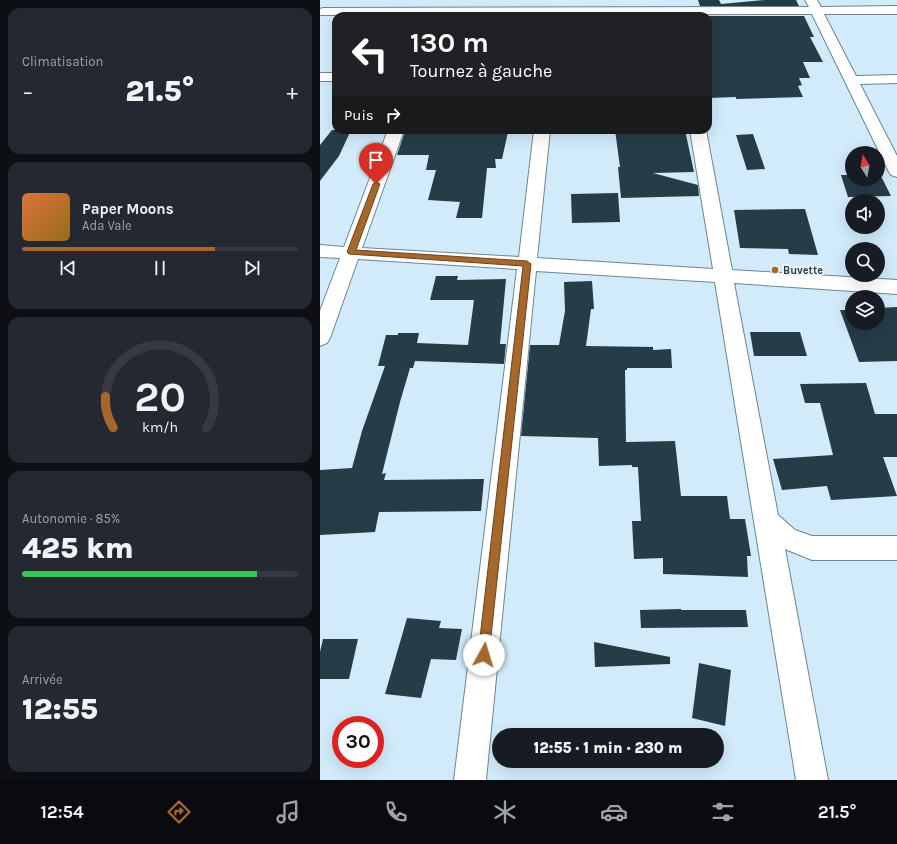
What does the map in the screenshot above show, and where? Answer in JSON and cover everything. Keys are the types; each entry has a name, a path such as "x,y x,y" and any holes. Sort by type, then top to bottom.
{"street":[{"path":"321,15 330,0"},
{"path":"813,5 895,163"},
{"path":"707,12 813,5 897,10"},
{"path":"321,15 332,15"},
{"path":"320,77 332,77"},
{"path":"851,80 897,79"},
{"path":"320,338 395,134"},
{"path":"470,780 542,134"},
{"path":"699,134 812,780"},
{"path":"320,250 897,287"},
{"path":"767,521 786,538 812,548 897,548"}],"building":[{"path":"698,0 719,0 721,4 765,0 796,0 799,6 700,6"},
{"path":"712,16 804,16 814,37 810,37 823,62 803,62 810,78 799,78 802,85 798,86 803,97 736,99 736,97 712,98"},
{"path":"332,130 332,134 349,134 339,156 320,181 320,145"},
{"path":"404,134 508,134 502,159 495,159 496,168 487,168 482,218 456,218 460,202 428,200 436,170 426,170 429,155 397,155"},
{"path":"616,134 686,134 694,172 653,173 698,185 699,196 621,198 618,167 620,167"},
{"path":"753,134 765,169 747,170 736,135"},
{"path":"841,175 845,175 845,186 885,186 885,184 891,196 885,196 885,194 847,194"},
{"path":"618,193 620,222 572,223 571,194"},
{"path":"805,209 818,255 789,254 788,249 740,248 734,210"},
{"path":"436,276 458,276 457,280 506,279 500,344 506,344 504,364 415,361 413,368 410,368 400,402 382,474 386,473 384,480 484,479 481,511 379,512 375,532 320,535 320,470 352,468 362,431 385,366 378,366 386,335 398,335 398,333 419,333 417,343 468,345 474,300 430,300"},
{"path":"592,281 594,309 591,309 586,346 653,347 653,350 671,349 672,368 627,368 627,370 625,370 626,442 675,441 681,496 727,496 730,519 745,519 751,556 747,556 748,577 663,574 663,558 634,559 632,521 641,521 638,467 632,467 632,465 599,466 598,438 521,436 530,345 559,345 565,311 564,282"},
{"path":"897,307 897,361 859,362 847,330 885,330 885,308"},
{"path":"840,310 845,310 845,324"},
{"path":"750,332 800,332 807,356 754,356"},
{"path":"866,383 875,414 897,414 897,457 883,457 897,496 831,500 827,486 782,490 773,459 833,455 820,403 805,403 800,384"},
{"path":"640,610 746,610 748,627 641,628"},
{"path":"407,618 441,621 439,628 462,629 456,660 431,659 421,698 385,694"},
{"path":"323,639 358,639 349,679 320,679 320,652"},
{"path":"594,642 670,657 670,664 595,667"},
{"path":"699,663 731,670 725,726 692,718"}],"place":[{"name":"Buvette","path":"775,270"}],"route":[{"path":"376,184 351,252 527,264 484,655"}]}
